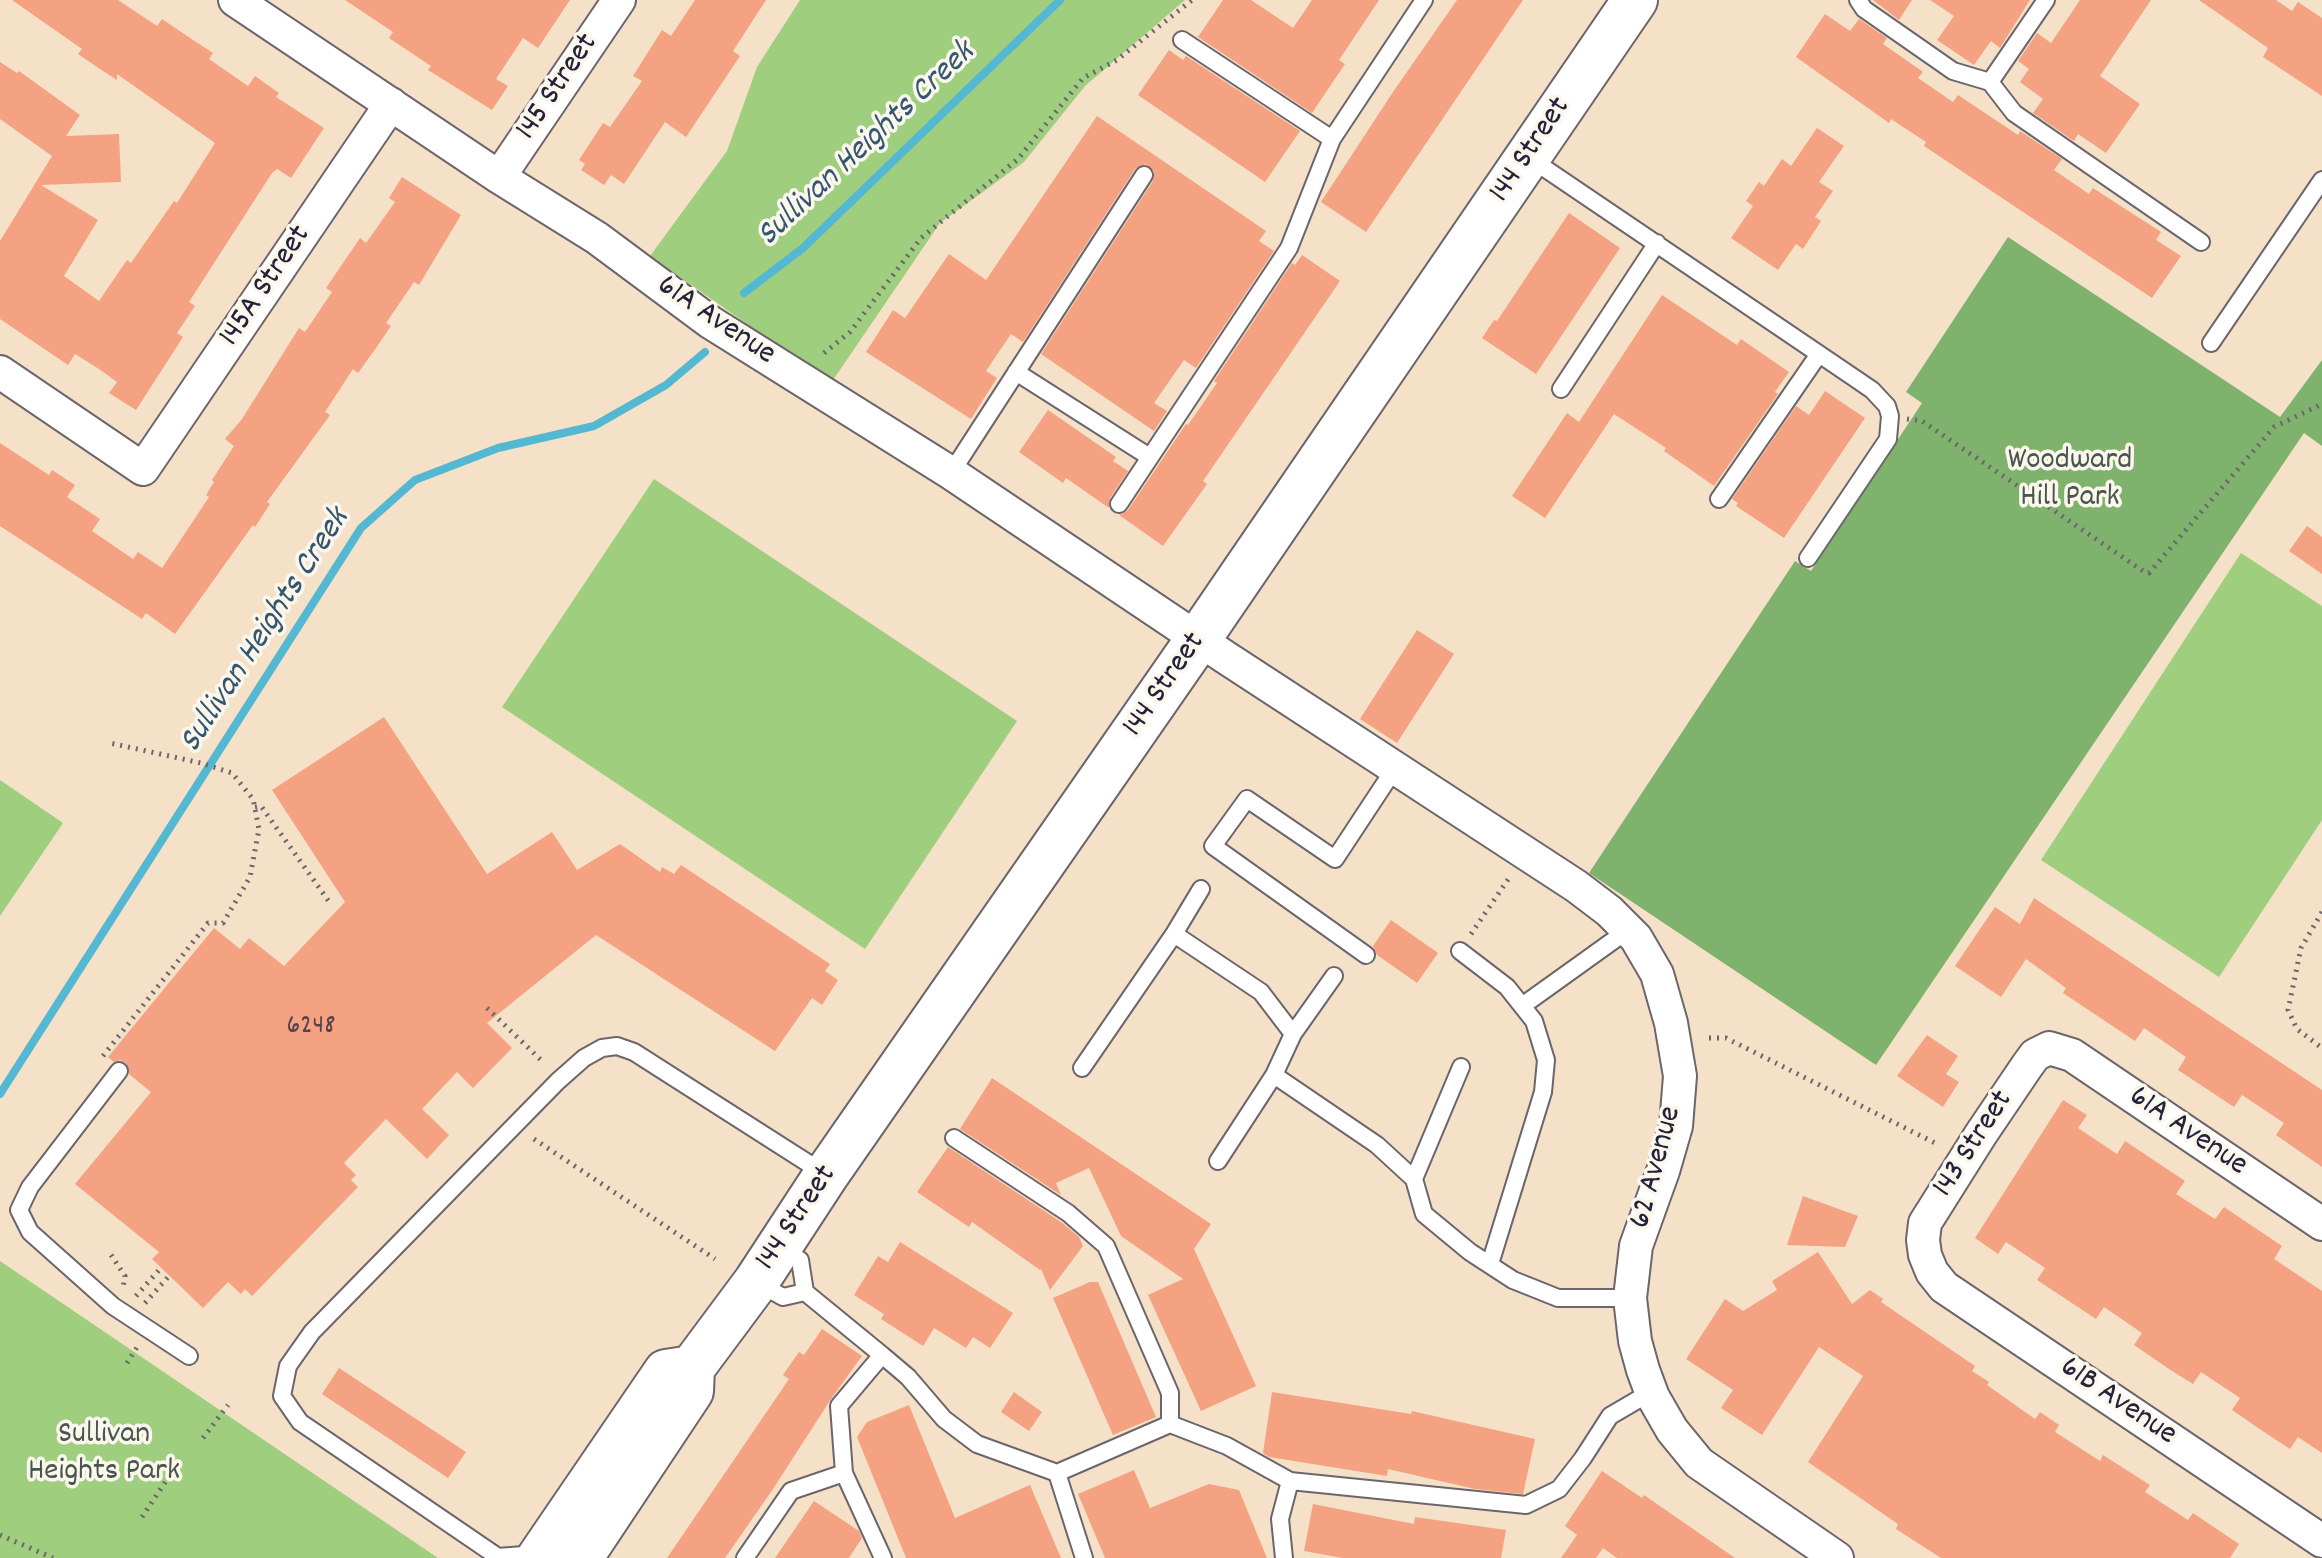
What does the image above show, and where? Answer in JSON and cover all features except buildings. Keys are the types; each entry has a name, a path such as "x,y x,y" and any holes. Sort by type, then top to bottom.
{"main road":[{"name":"144 Street","path":"540,1556 691,1391 692,1368 756,1282 826,1175 1199,638 1635,0"}],"street":[{"name":"61A Avenue","path":"235,0 499,177 597,238 710,322 951,473 1199,638"},
{"name":"145 Street","path":"499,177 619,0"},
{"name":"145A Street","path":"0,372 143,469 391,104"},
{"name":"62 Avenue","path":"1199,638 1576,886 1609,911 1636,938 1657,974 1671,1023 1680,1076 1676,1126 1636,1246 1630,1298 1635,1341 1651,1392 1672,1430 1699,1463 1837,1558"},
{"name":"61A Avenue","path":"2049,1048 2072,1055 2322,1224"},
{"name":"143 Street","path":"1925,1255 1925,1223 2027,1066 2035,1055 2049,1048"},
{"name":"61B Avenue","path":"1925,1255 1932,1272 1944,1287 2322,1541"}],"lane":[{"path":"1119,504 1289,248 1332,139 1424,0"},
{"path":"1858,0 1864,9 1953,71 1990,82 2014,113 2201,242"},
{"path":"1990,82 2046,0"},
{"path":"1182,40 1332,139"},
{"path":"1528,157 1872,390 1887,406 1890,416 1888,439 1808,558"},
{"path":"951,473 1144,175"},
{"path":"2211,343 2322,180"},
{"path":"1561,389 1657,243"},
{"path":"1719,499 1819,354"},
{"path":"1016,372 1148,456"},
{"path":"1366,955 1213,846 1247,799 1335,859 1395,768"},
{"path":"1082,1068 1174,934 1201,889"},
{"path":"1522,1006 1628,930"},
{"path":"1174,934 1261,992 1293,1034"},
{"path":"1464,944 1507,987 1534,1021 1546,1060 1543,1092 1490,1264"},
{"path":"1218,1161 1274,1075 1293,1034 1334,976"},
{"path":"540,1556 300,1422 282,1396 288,1366 312,1332 558,1081 584,1058 602,1048 617,1046 634,1052 826,1175"},
{"path":"1414,1179 1461,1067"},
{"path":"115,1068 30,1187 19,1210 30,1232 113,1306 189,1356"},
{"path":"1274,1075 1377,1145 1414,1179 1424,1214 1513,1280 1558,1298 1630,1298"},
{"path":"954,1138 1068,1213 1106,1246 1170,1393 1170,1424"},
{"path":"780,1246 800,1260 805,1292 908,1377 944,1419 977,1444 1057,1473 1170,1424 1227,1446 1290,1481 1526,1505 1559,1489 1610,1416 1651,1392"},
{"path":"756,1282 783,1297 805,1292"},
{"path":"882,1355 839,1406 844,1473 883,1558"},
{"path":"745,1558 791,1491 844,1473"},
{"path":"1057,1473 1084,1558"},
{"path":"1284,1558 1280,1519 1290,1481"}],"path":[{"path":"824,353 850,332 921,238 1018,159 1083,78 1117,60 1192,0"},
{"path":"1890,416 1922,421 2149,573 2274,427 2322,404"},
{"path":"110,743 232,773 253,799 259,829 250,877 223,923 208,923 103,1056 115,1068"},
{"path":"255,807 261,806 330,903"},
{"path":"1464,944 1509,878"},
{"path":"2322,912 2301,948 2288,1010 2297,1029 2322,1048"},
{"path":"487,1008 543,1062"},
{"path":"1709,1038 1726,1038 1939,1145"},
{"path":"534,1139 715,1259"},
{"path":"111,1255 125,1276 123,1292"},
{"path":"136,1296 159,1270"},
{"path":"142,1307 168,1277"},
{"path":"127,1363 141,1340"},
{"path":"203,1438 228,1405"},
{"path":"142,1517 176,1466"},
{"path":"0,1535 53,1558"}],"green space":[{"path":"800,0 1185,0 1085,86 1024,162 940,223 831,383 650,256 727,151 757,67"},
{"name":"Woodward Hill Park","path":"2008,237 2280,417 2322,360 2322,446 2304,433 1876,1065 1589,873 1795,561 1811,571 1922,403 1906,392"},
{"path":"654,479 1017,721 865,949 502,707"},
{"path":"2241,553 2322,606 2322,820 2219,977 2041,860"},
{"path":"0,780 63,823 0,916"},
{"name":"Sullivan Heights Park","path":"0,1261 438,1558 0,1558"}],"waterway":[{"name":"Sullivan Heights Creek","path":"744,293 803,248 1060,0"},
{"name":"Sullivan Heights Creek","path":"0,1094 361,528 415,480 498,448 594,426 666,385 705,352"}]}
